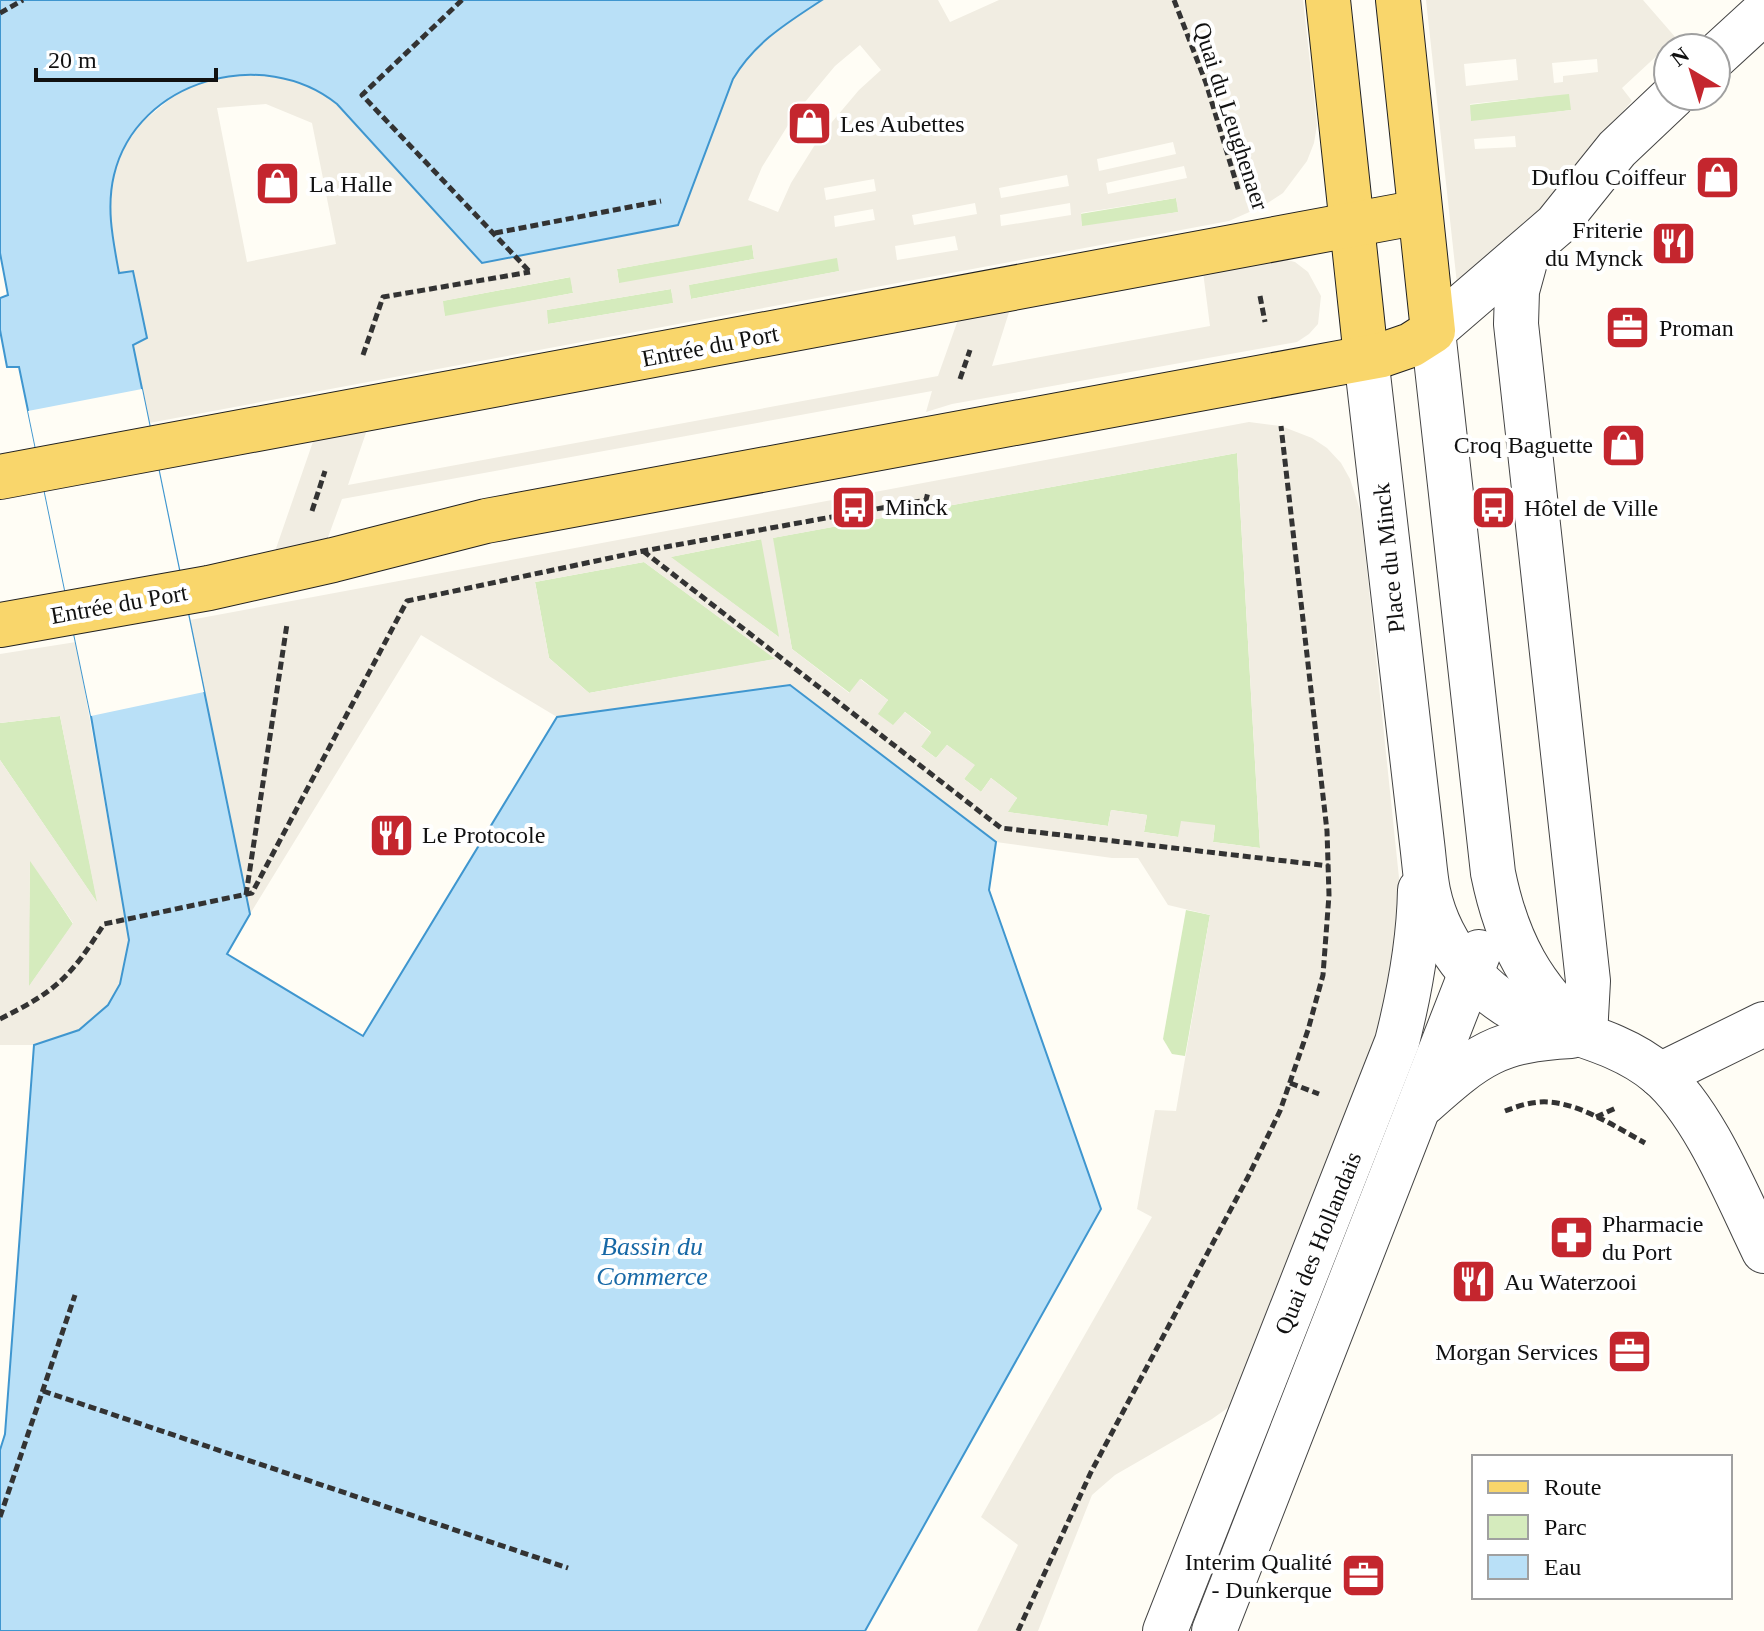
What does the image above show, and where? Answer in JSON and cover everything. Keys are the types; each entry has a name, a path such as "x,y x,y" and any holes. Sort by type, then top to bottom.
{"main road":[{"name":"Place du Minck","path":"1328,0 1366,357"},
{"path":"1398,0 1433,331"},
{"name":"Entrée du Port","path":"9,475 1420,212"},
{"name":"Entrée du Port","path":"0,625 209,588 486,521 1397,351 1433,331"}],"street":[{"path":"1732,41 1764,12"},
{"path":"1656,112 1617,149 1571,209 1528,251 1433,331 1493,873 1503,918 1518,954 1543,993 1585,1035 1639,1059 1678,1093 1708,1140 1764,1251"},
{"path":"1528,251 1517,291 1516,324 1588,981 1585,1035"},
{"name":"Place du Minck","path":"1366,357 1428,891 1437,919 1472,975 1511,1007 1538,1020 1585,1035"},
{"name":"Quai des Hollandais","path":"1165,1631 1397,1042 1418,939 1422,843"},
{"name":"Quai des Hollandais","path":"1214,1631 1472,975 1489,925 1493,873"},
{"path":"1660,1075 1764,1024"},
{"path":"1421,1105 1456,1074 1496,1049 1525,1040 1585,1035"}],"path":[{"path":"0,13 23,0"},
{"path":"383,297 530,272 362,95 462,0"},
{"name":"Quai du Leughenaer","path":"1018,1631 1091,1472 1280,1111 1323,975 1329,866 1290,499 1273,375 1245,214 1219,125 1174,0"},
{"path":"494,233 661,201"},
{"path":"941,437 989,294"},
{"path":"0,1019 40,999 60,984 81,961 104,924 252,893 407,601 643,551 1001,828 1329,866"},
{"path":"246,895 288,626"},
{"path":"1290,1083 1370,1115"},
{"path":"1494,1119 1506,1110 1546,1102 1581,1112 1652,1147"},
{"path":"0,1517 75,1295"},
{"path":"43,1391 568,1568"}],"green space":[{"path":"1570,93 1572,110 1471,122 1469,105"},
{"path":"1176,198 1179,212 1082,227 1080,214"},
{"path":"752,244 754,259 619,284 617,269"},
{"path":"838,257 840,271 691,299 688,285"},
{"path":"571,277 573,293 445,317 442,301"},
{"path":"671,289 674,303 548,324 546,310"},
{"path":"1237,453 1260,848 1213,842 1215,825 1178,837 1144,832 1147,815 1111,810 1108,826 1007,812 1017,798 991,778 981,792 964,779 974,765 947,745 936,758 920,746 931,732 905,712 893,726 877,714 888,700 861,679 850,693 792,649 772,538"},
{"path":"762,539 780,638 670,557"},
{"path":"644,562 776,659 589,693 549,658 535,582"},
{"path":"60,716 98,904 0,760 0,723"},
{"path":"30,859 73,924 28,988"},
{"path":"1186,910 1210,915 1185,1056 1172,1054 1163,1039"}],"shaded area":[{"path":"822,0 938,0 950,22 999,0 1303,0 1317,125 1314,143 1307,161 1283,193 1229,221 149,423 133,344 146,338 133,272 119,273 109,199 114,172 126,145 141,123 181,90 208,80 239,75 273,75 294,79 320,90 337,104 733,79 766,38","holes":["860,45 881,70 859,90 821,135 791,183 778,212 748,200 762,167 795,114 835,66","266,104 312,123 336,244 247,262 217,108","1173,142 1176,154 1099,171 1097,159","1184,166 1187,178 1108,194 1106,183","1067,175 1069,186 1001,198 999,188","874,179 876,191 826,200 824,188","1176,198 1178,212 1082,226 1081,213","975,203 977,214 914,225 912,215","1070,203 1071,215 1001,226 1000,215","873,209 875,220 835,227 834,216","955,236 958,250 897,260 895,246","752,245 754,259 619,283 617,269","837,258 839,271 691,299 689,285","570,277 573,293 445,316 443,301","671,289 673,303 548,324 547,310"]},
{"path":"1426,0 1643,0 1671,32 1652,32 1652,60 1622,88 1632,101 1611,125 1588,163 1458,293","holes":["1516,59 1518,80 1466,86 1464,64","1597,59 1598,72 1563,76 1563,82 1554,83 1552,63","1569,94 1571,110 1471,121 1470,104","1515,136 1516,147 1475,149 1474,139"]},
{"path":"1283,259 1295,262 1308,272 1321,296 1318,324 1297,342 952,404 926,412 932,391 342,499 323,551 272,560 316,433 369,424 348,485 938,376 960,314 1011,306 992,366 1210,326 1203,272"},
{"path":"1249,422 1281,426 1312,438 1341,463 1350,479 1361,513 1399,878 1396,937 1381,1021 1242,1393 1212,1419 1115,1475 1092,1495 1038,1631 977,1631 1018,1545 981,1517 1152,1217 1137,1209 1155,1110 1176,1111 1210,915 1168,905 1138,858 1112,858 996,842 790,685 557,717 421,635 250,914 190,620","holes":["1237,453 1260,848 1213,842 1215,825 1181,821 1178,837 1144,832 1147,815 1111,810 1108,826 1008,812 1017,798 991,778 981,792 964,779 975,765 947,745 936,758 921,747 931,733 905,712 893,725 878,714 888,700 860,679 849,693 792,649 773,538","761,539 779,637 671,557","644,562 775,659 589,693 549,658 535,582"]},
{"path":"76,642 129,940 120,984 108,1005 79,1030 34,1045 0,1045 0,760 97,902 60,716 0,723 0,654","holes":["30,861 73,923 29,986"]}],"water":[{"name":"Bassin du Commerce","path":"0,0 822,0 762,44 733,79 678,225 482,263 337,104 307,86 275,77 240,75 207,81 175,95 148,115 127,142 114,175 110,212 119,273 133,271 147,338 133,345 250,914 227,954 363,1036 557,717 790,685 996,842 989,890 1101,1209 865,1631 0,1631 0,1450 5,1434 34,1045 79,1030 108,1005 120,984 129,940 91,716 19,367 7,367 0,330 0,298 8,295 0,253"}],"pier":[{"path":"142,389 204,692 91,716 28,411"}],"place":[{"name":"Les Aubettes","path":"809,124"},
{"name":"Duflou Coiffeur","path":"1717,177"},
{"name":"La Halle","path":"278,184"},
{"name":"Friterie du Mynck","path":"1674,244"},
{"name":"Proman","path":"1628,328"},
{"name":"Croq Baguette","path":"1624,445"},
{"name":"Minck","path":"854,507"},
{"name":"Hôtel de Ville","path":"1493,508"},
{"name":"Le Protocole","path":"391,835"},
{"name":"Pharmacie du Port","path":"1571,1238"},
{"name":"Au Waterzooi","path":"1473,1282"},
{"name":"Morgan Services","path":"1629,1352"},
{"name":"Interim Qualité - Dunkerque","path":"1363,1576"}]}
